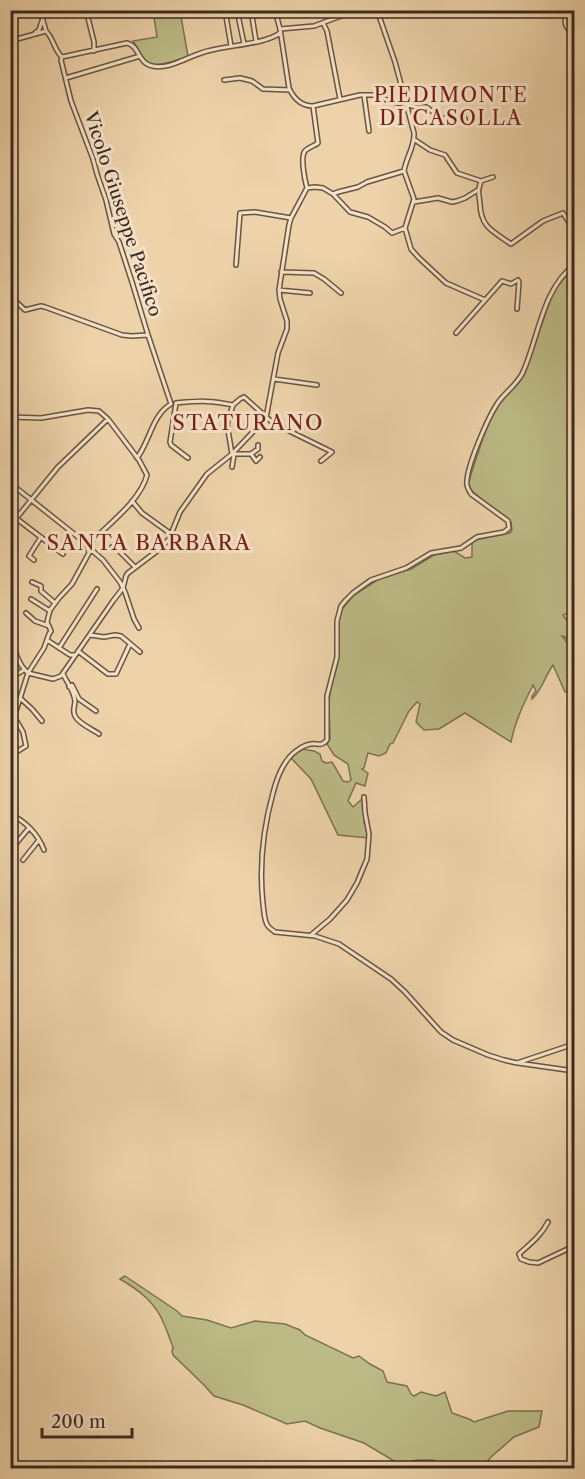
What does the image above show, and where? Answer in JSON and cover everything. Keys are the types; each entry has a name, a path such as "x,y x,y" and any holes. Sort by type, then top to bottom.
{"street":[{"path":"40,10 46,31 62,57 127,43 134,45 144,62 154,66 172,65 205,52 266,39 279,35 280,31 323,23 357,10"},
{"path":"86,10 94,51"},
{"path":"225,10 231,46"},
{"path":"237,10 244,44"},
{"path":"251,10 256,41"},
{"path":"275,10 290,90 302,104 313,106 340,99 374,95 390,101 426,107 442,118 465,119"},
{"path":"377,10 395,62 415,140 404,171 414,199 405,228 409,244 419,258 447,283 485,300"},
{"path":"567,10 565,24 574,36"},
{"path":"33,34 39,30 42,19"},
{"path":"323,23 327,31 340,99"},
{"path":"10,41 46,31"},
{"path":"66,78 140,56"},
{"name":"Vicolo Giuseppe Pacifico","path":"62,57 71,101 93,159 114,234 148,335 174,404"},
{"path":"224,80 240,78 252,81 263,89 290,90"},
{"path":"364,95 369,130"},
{"path":"10,631 18,660 24,670 53,679 61,676 123,588 126,576 161,548 171,534 180,512 207,474 233,455 266,418 280,344 286,333 287,324 280,299 281,272 291,218 307,188 303,153 318,143 313,106"},
{"path":"415,140 430,150 445,155 457,173 481,181 493,177"},
{"path":"333,194 404,171"},
{"path":"481,181 478,190 481,217 484,223 511,244 543,221 563,213 568,221 574,220"},
{"path":"307,188 320,187 333,194 350,212 368,217 392,233 405,228"},
{"path":"414,202 438,198 452,202 465,198 478,190"},
{"path":"236,265 240,213 255,212 291,218"},
{"path":"574,265 552,292 523,373 490,414 468,476 468,489 471,494 508,521 509,528 504,532 477,537 461,548 431,554 406,568 371,580 353,593 341,606 337,621 337,657 327,696 327,740 320,745 308,744 299,749 288,759 278,775 265,826 262,855 265,922 275,932 322,937 339,944 375,967 405,992 430,1021 453,1040 488,1055 517,1063 574,1071"},
{"path":"281,272 314,273 341,293"},
{"path":"456,333 501,281 512,284 518,280 520,284 517,309"},
{"path":"279,290 310,293"},
{"path":"10,296 25,310 41,306 122,335 148,335"},
{"path":"274,379 317,385"},
{"path":"232,467 233,455 226,424 233,405 244,398 278,426 332,452 321,461"},
{"path":"137,458 161,412 174,404 202,400 233,405"},
{"path":"174,404 170,442 188,458"},
{"path":"10,417 41,418 88,410 102,413 137,458 147,475 143,487 87,546"},
{"path":"10,526 58,467 108,419"},
{"path":"233,455 251,454 258,449 258,445"},
{"path":"251,454 256,461 261,457"},
{"path":"10,483 83,541 103,560 123,588 139,628"},
{"path":"132,501 142,513 171,534"},
{"path":"16,518 63,554"},
{"path":"34,560 28,556 41,537"},
{"path":"10,756 27,746 15,714 28,673 51,631 47,622 50,611 72,584 89,553 87,546"},
{"path":"112,547 116,548 135,567"},
{"path":"32,582 41,586 40,591 55,603"},
{"path":"59,648 97,590"},
{"path":"31,599 50,611"},
{"path":"26,613 35,621 49,626"},
{"path":"90,635 121,636 140,652"},
{"path":"47,640 69,655 76,653 108,674 114,675 129,646"},
{"path":"10,678 24,670"},
{"path":"63,674 75,700 75,716 99,734"},
{"path":"69,687 72,685 80,699 96,711"},
{"path":"20,698 42,721"},
{"path":"309,936 330,919 347,900 367,859 369,834 364,796"},
{"path":"10,814 22,820 39,840 44,850"},
{"path":"13,847 29,828"},
{"path":"23,860 39,840"},
{"path":"517,1063 574,1044"},
{"path":"548,1222 531,1245 519,1254 521,1259 538,1263 574,1246"}],"shaded area":[{"path":"153,11 180,11 188,56 158,64 146,62 142,58 133,41 157,37"},
{"path":"574,267 574,612 563,615 574,630 567,636 574,647 562,636 574,649 573,688 565,692 553,665 532,699 536,691 533,685 517,719 511,742 465,713 439,729 424,730 416,722 420,704 417,702 409,711 386,753 379,756 368,753 362,769 368,773 365,786 356,783 348,801 353,807 363,798 364,823 368,838 338,835 311,779 291,758 302,749 314,751 320,754 322,761 332,762 343,781 351,780 348,764 334,755 327,744 330,739 330,690 338,661 339,616 354,595 379,579 411,569 434,555 454,551 465,558 472,557 472,542 510,533 511,522 470,488 471,474 490,420 501,401 524,375 552,295"},
{"path":"125,1276 182,1316 207,1320 231,1328 255,1321 285,1324 353,1358 359,1356 383,1371 387,1382 407,1386 414,1396 421,1392 436,1396 445,1392 452,1413 474,1422 508,1411 542,1411 539,1427 514,1437 482,1468 443,1468 434,1460 417,1460 399,1464 364,1443 305,1421 287,1424 243,1405 214,1396 173,1355 173,1347 161,1316 146,1298 120,1279"}],"district":[{"name":"PIEDIMONTE DI CASOLLA","path":"451,106"},
{"name":"STATURANO","path":"248,422"},
{"name":"SANTA BARBARA","path":"149,542"}]}
